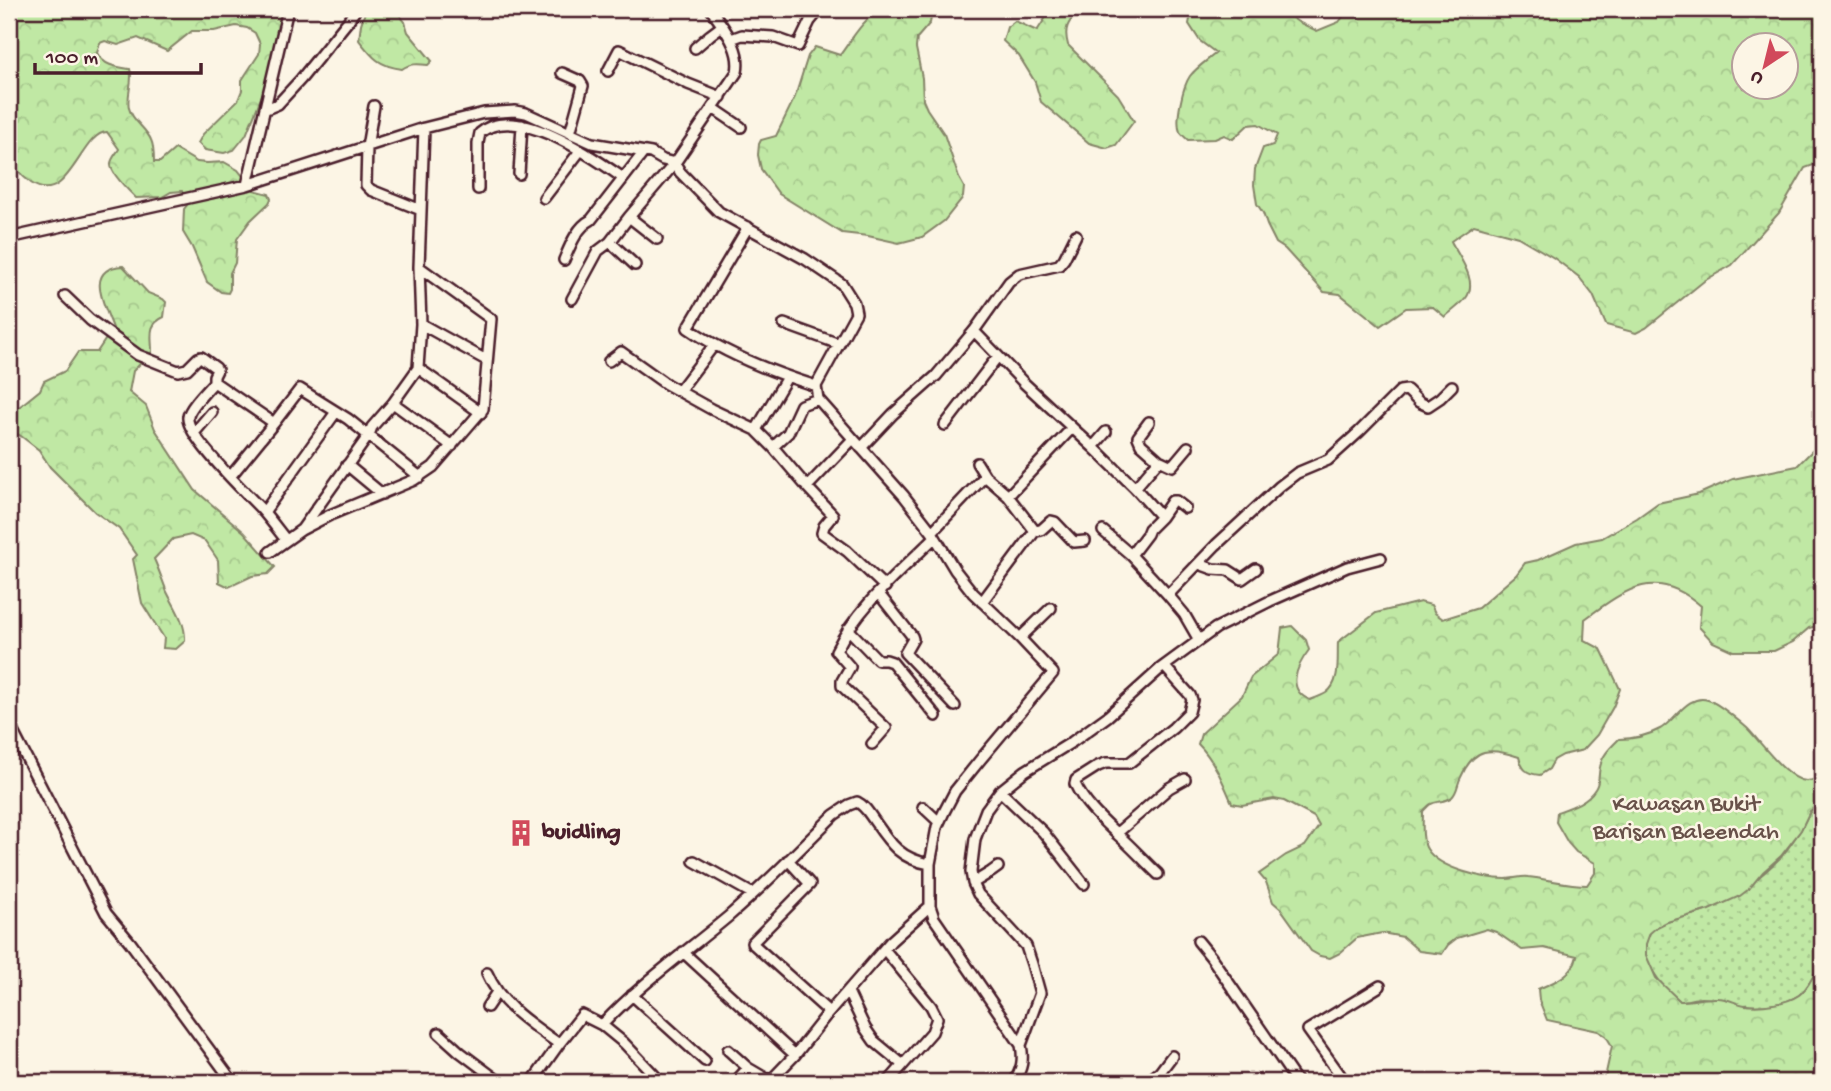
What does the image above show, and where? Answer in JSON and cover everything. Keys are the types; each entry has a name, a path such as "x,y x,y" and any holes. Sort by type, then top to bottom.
{"street":[{"path":"247,185 288,9"},
{"path":"266,109 278,104 301,79 356,9"},
{"path":"572,299 598,251 610,242 675,163 738,69 731,39 711,9"},
{"path":"731,39 742,36 773,37 798,46 810,21 820,9"},
{"path":"695,48 722,26"},
{"path":"608,71 619,50 721,97"},
{"path":"562,73 580,81 583,86 570,133"},
{"path":"374,106 367,147 366,185 421,210"},
{"path":"713,108 741,127"},
{"path":"9,238 247,185 424,128 484,113 515,111 599,145 651,153 675,163 680,172 714,208 805,259 842,285 854,303 856,313 816,386 818,399 904,496 934,535 955,570 982,602 1053,673 956,792 939,822 930,864 930,906 934,918 1021,1045 1024,1059 1014,1082"},
{"path":"478,188 480,134 489,128 505,124 522,125 551,135 598,160 623,178"},
{"path":"519,174 522,125"},
{"path":"301,530 372,427 418,368 424,128"},
{"path":"544,198 580,151"},
{"path":"564,260 572,241 585,223 591,220 644,152"},
{"path":"629,217 657,239"},
{"path":"748,227 688,327 714,345 787,377 816,386"},
{"path":"861,448 893,414 936,376 974,331 1009,282 1019,274 1059,265 1076,235"},
{"path":"610,242 635,265"},
{"path":"270,552 301,530 330,515 420,477 433,467 481,412 484,406 491,319 419,267"},
{"path":"65,296 90,320 138,355 178,371 187,369 201,357 216,368 214,382 188,414 188,420 194,433 286,540"},
{"path":"421,324 486,360"},
{"path":"784,324 839,344"},
{"path":"974,331 1024,383 1135,488 1161,517"},
{"path":"679,391 714,345"},
{"path":"609,360 621,352 666,384 756,430 774,447 833,515 822,533 847,551 882,591 912,636 905,653 955,706"},
{"path":"945,425 998,356"},
{"path":"418,368 481,412"},
{"path":"756,430 787,377"},
{"path":"214,382 274,423"},
{"path":"1168,595 1216,545 1280,486 1297,472 1328,460 1400,391 1408,390 1419,402 1428,406 1452,386"},
{"path":"230,477 299,390 369,435 420,477"},
{"path":"774,447 788,433 801,405 818,399"},
{"path":"393,403 452,446"},
{"path":"194,433 212,412"},
{"path":"264,512 336,412"},
{"path":"1149,422 1138,437 1141,444 1159,460 1172,466 1188,447"},
{"path":"1008,496 1072,428"},
{"path":"1093,447 1106,432"},
{"path":"807,487 853,439"},
{"path":"1135,488 1159,460"},
{"path":"977,463 985,476 1008,496 1035,531"},
{"path":"347,465 382,494"},
{"path":"872,744 886,728 842,685 850,667 836,651 848,629 985,476"},
{"path":"1131,555 1172,501 1185,508"},
{"path":"982,602 1035,531 1055,522 1074,542 1085,541"},
{"path":"1103,531 1131,555 1168,595 1184,614 1199,640"},
{"path":"1021,1045 1040,993 1032,964 1026,946 978,894 973,883 972,863 978,831 986,810 1000,791 1025,771 1108,716 1164,666 1216,628 1347,567 1381,558"},
{"path":"1199,564 1213,569 1228,569 1242,579 1256,569"},
{"path":"1020,638 1051,608"},
{"path":"848,629 878,660 892,662 936,716"},
{"path":"1158,874 1101,821 1081,796 1075,783 1098,766 1113,762 1129,764 1189,712 1192,700 1164,666"},
{"path":"9,724 106,913 233,1082"},
{"path":"1116,833 1169,788 1185,779"},
{"path":"1000,791 1043,832 1084,884"},
{"path":"602,1025 619,1006 727,917 849,805 857,802 864,806 886,838 907,858 930,864"},
{"path":"923,807 939,822"},
{"path":"694,860 753,894"},
{"path":"788,860 810,884 752,943 829,1012"},
{"path":"973,883 998,867"},
{"path":"728,1050 748,1068 771,1081 884,949 930,906"},
{"path":"1198,941 1297,1082"},
{"path":"884,949 931,1006 937,1018 932,1032 888,1082"},
{"path":"683,952 794,1055"},
{"path":"487,973 508,1004 559,1044"},
{"path":"1335,1082 1341,1076 1308,1030 1380,986"},
{"path":"487,1007 498,992"},
{"path":"848,992 874,1041 903,1065"},
{"path":"632,995 705,1061"},
{"path":"531,1082 582,1016 602,1025 624,1043 661,1082"},
{"path":"439,1033 500,1082"},
{"path":"1147,1082 1160,1072 1172,1056"},
{"path":"736,1082 748,1068"}],"green space":[{"path":"9,9 283,9 271,73 246,135 234,150 224,153 205,150 198,143 203,134 238,100 242,80 259,54 260,44 255,33 236,26 214,31 192,31 167,51 138,38 118,45 105,41 100,43 97,53 107,63 130,69 129,108 151,140 154,162 160,162 175,149 197,162 224,162 238,170 254,190 269,194 269,203 250,221 237,239 228,293 221,292 207,282 183,232 184,209 187,205 182,191 171,192 162,197 136,198 112,169 111,161 119,149 107,132 98,135 89,144 55,186 44,188 31,183 17,170 9,153"},
{"path":"366,9 395,9 405,22 408,32 432,61 428,65 411,65 402,69 377,60 359,40"},
{"path":"882,9 932,9 930,23 917,38 916,48 923,100 944,134 964,187 963,197 944,221 922,237 899,243 842,233 779,194 761,169 758,155 761,140 776,136 795,97 808,56 815,47 840,55 864,23"},
{"path":"1048,9 1080,9 1068,25 1068,45 1118,95 1134,121 1116,145 1107,148 1089,143 1041,102 1035,82 1019,56 1003,41 1007,27 1015,21 1037,31 1050,11"},
{"path":"1196,9 1280,9 1317,31 1339,22 1349,9 1822,9 1822,167 1816,164 1805,168 1779,213 1732,265 1704,281 1646,328 1636,333 1606,325 1593,295 1579,277 1554,258 1518,237 1474,225 1451,241 1469,276 1469,291 1464,301 1445,317 1433,307 1406,308 1380,326 1340,294 1324,292 1285,249 1276,243 1257,204 1254,185 1255,169 1263,148 1273,145 1277,135 1258,124 1248,125 1233,139 1224,135 1215,139 1188,140 1180,132 1179,112 1187,81 1216,53 1200,41 1189,24 1191,14"},
{"path":"123,266 148,293 166,302 164,317 153,327 152,352 133,371 129,392 146,406 155,429 195,490 244,532 275,567 268,574 252,576 229,587 219,582 218,560 205,541 191,535 173,539 154,559 184,628 185,641 176,649 163,648 164,638 142,603 133,559 137,555 119,529 95,512 50,467 39,450 9,430 9,413 40,390 44,381 65,371 78,352 97,352 113,328 102,299 100,281 103,273"},
{"name":"Kawasan Bukit Barisan Baleendah","path":"1822,441 1822,625 1809,628 1793,642 1774,651 1733,651 1713,642 1699,627 1701,606 1685,594 1670,587 1655,585 1628,591 1585,619 1584,640 1601,649 1620,689 1597,735 1583,750 1554,760 1549,769 1540,775 1525,770 1519,757 1491,751 1477,755 1466,767 1452,797 1430,804 1423,811 1423,836 1427,849 1433,856 1463,872 1497,879 1525,877 1587,885 1595,873 1595,863 1576,852 1568,843 1556,822 1557,812 1578,804 1592,794 1598,784 1603,759 1619,739 1640,737 1660,729 1694,701 1708,700 1717,705 1747,728 1791,774 1806,781 1822,778 1822,803 1810,811 1801,830 1781,856 1749,889 1709,910 1657,927 1650,933 1646,955 1656,978 1680,1001 1718,998 1751,1006 1780,1003 1799,995 1822,963 1822,1082 1604,1082 1612,1046 1606,1036 1598,1031 1547,1020 1539,1000 1538,989 1567,973 1577,956 1544,948 1522,950 1487,929 1457,938 1442,954 1419,951 1403,937 1382,933 1357,938 1330,958 1311,951 1273,902 1266,882 1259,874 1286,855 1305,846 1319,826 1314,817 1284,801 1274,799 1242,805 1232,803 1222,779 1198,744 1201,734 1242,696 1251,677 1279,654 1282,628 1292,626 1306,640 1309,650 1297,671 1296,684 1303,696 1310,700 1326,693 1334,683 1338,642 1376,613 1420,602 1431,605 1435,613 1443,619 1478,608 1516,575 1525,563 1576,543 1602,538 1658,503 1699,494 1733,479 1797,466"},
{"path":"1822,803 1822,963 1806,988 1794,998 1766,1005 1752,1006 1707,998 1680,1001 1659,980 1648,962 1646,943 1649,934 1660,925 1708,910 1747,886 1781,857 1811,811"}],"place":[{"name":"buidling","path":"521,833"}]}
